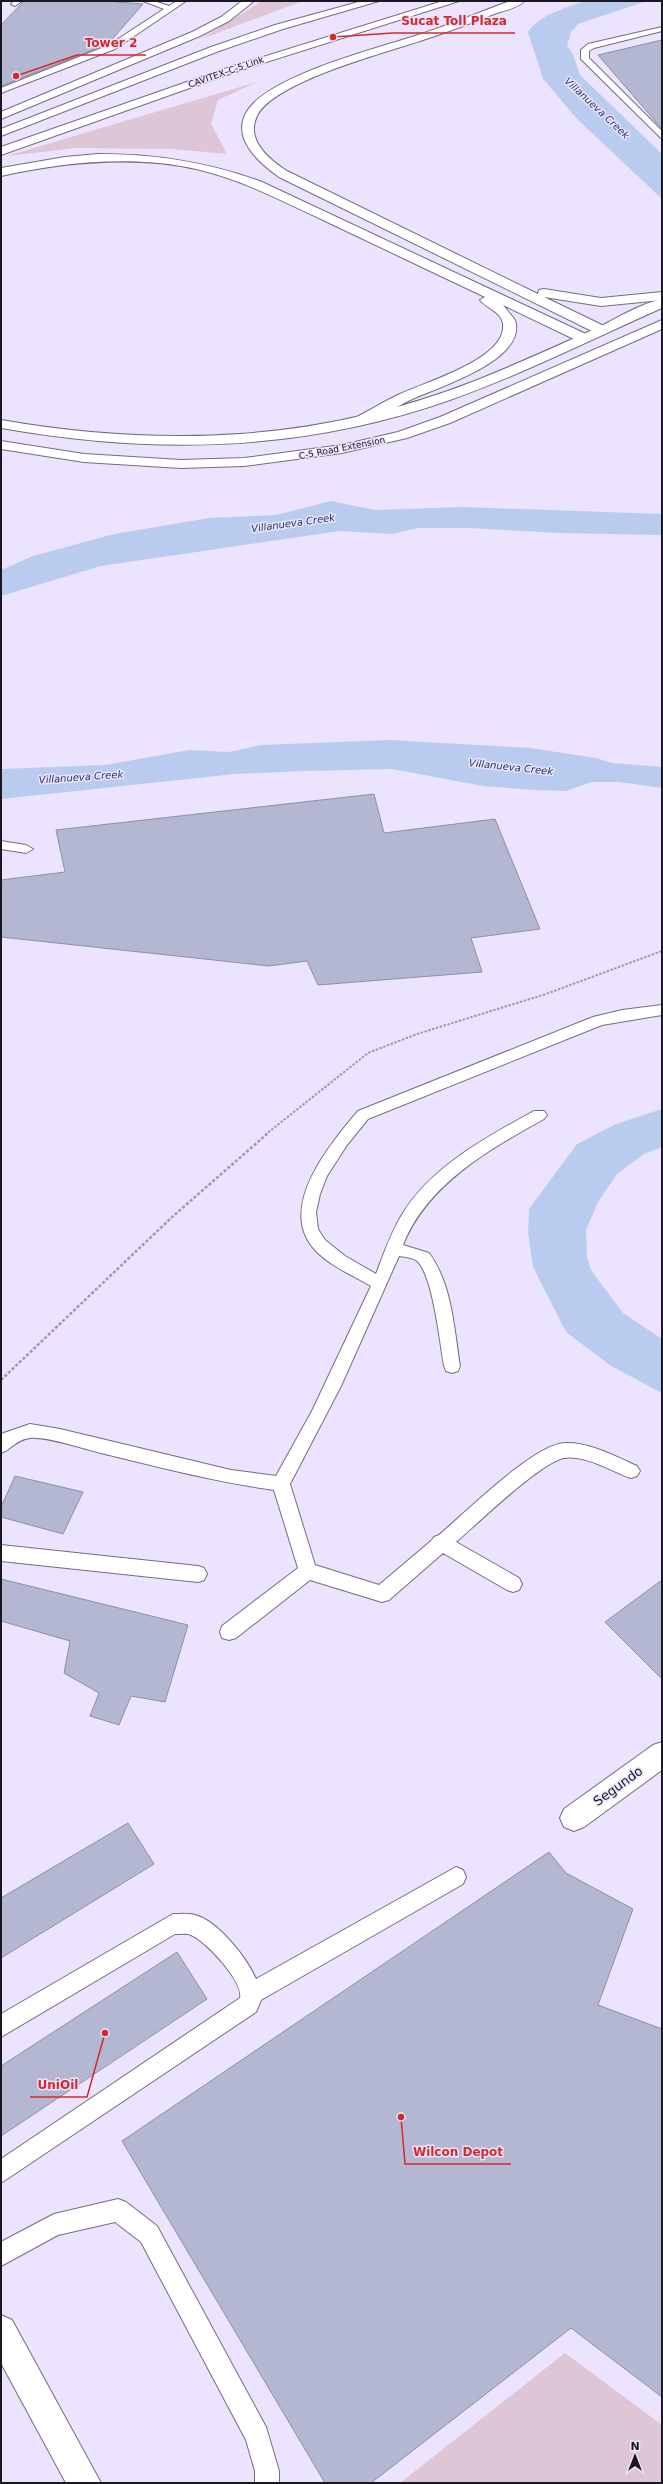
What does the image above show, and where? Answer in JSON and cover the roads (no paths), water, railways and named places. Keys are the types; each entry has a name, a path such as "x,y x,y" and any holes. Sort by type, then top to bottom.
{"main road":[{"path":"1,116 196,34 225,19 249,1"},
{"path":"1,133 215,49 279,27 374,1"},
{"name":"CAVITEX–C-5 Link","path":"1,151 228,71 454,1"},
{"path":"519,1 458,25 302,79 264,101 252,114 248,125 252,145 267,163 283,174 601,330"},
{"path":"1,172 37,164 103,159 157,160 207,168 258,185 583,338"},
{"path":"356,423 405,397 469,369 502,346 510,330 506,317 497,308 456,279"},
{"path":"499,279 540,292 581,300 613,302 662,296"},
{"name":"C-5 Road Extension","path":"1,424 88,438 182,442 265,437 356,423 446,396 662,303"},
{"name":"C-5 Road Extension","path":"1,445 99,460 180,464 251,462 342,449 402,435 445,420 662,324"},
{"name":"Segundo","path":"574,1818 662,1754"},
{"path":"1,2331 84,2483"}],"lane":[{"path":"147,1 170,9"},
{"path":"1,91 112,47 182,1"},
{"path":"662,29 591,46 585,50 585,59 662,136"},
{"path":"1,845 26,849"},
{"path":"380,1284 318,1243 309,1226 308,1207 322,1172 346,1135 363,1115 598,1022 622,1015 662,1010"},
{"path":"308,1571 281,1484 380,1284 393,1249 413,1210 448,1172 492,1141 539,1115"},
{"path":"393,1249 422,1256 430,1266 446,1320 452,1366"},
{"path":"1,1446 6,1439 30,1431 60,1436 230,1477 281,1484"},
{"path":"308,1571 382,1594 440,1542 540,1460 564,1450 591,1454 631,1471"},
{"path":"440,1542 513,1584"},
{"path":"1,1553 198,1574"},
{"path":"229,1632 308,1571"},
{"path":"252,1993 456,1878"},
{"path":"1,2026 173,1924 194,1925 220,1945 242,1971 252,1993 249,2005 1,2172"},
{"path":"1,2255 54,2225 118,2210 149,2234 257,2436 267,2471 267,2483"}],"water":[{"name":"Villanueva Creek","path":"584,1 647,1 578,24 571,32 567,46 573,54 580,75 662,154 662,199 577,119 543,79 528,32 539,21 546,17 561,9"},
{"name":"Villanueva Creek","path":"331,501 375,510 463,507 662,514 662,535 559,533 469,528 418,528 392,534 340,531 101,566 1,596 1,570 33,556 114,534 209,518 276,515"},
{"name":"Villanueva Creek","path":"390,740 530,748 596,758 612,763 662,767 662,788 619,782 592,782 566,791 534,790 483,786 392,769 235,774 1,799 1,769 105,765 189,750 229,752 261,745"},
{"path":"662,1109 662,1147 644,1154 617,1174 598,1202 586,1230 587,1257 591,1270 623,1313 662,1339 662,1393 611,1366 566,1332 533,1267 528,1233 529,1209 577,1144 616,1124"}],"place":[{"name":"Sucat Toll Plaza","path":"333,37"},
{"name":"Tower 2","path":"16,76"},
{"name":"UniOil","path":"105,2033"},
{"name":"Wilcon Depot","path":"401,2117"}]}
